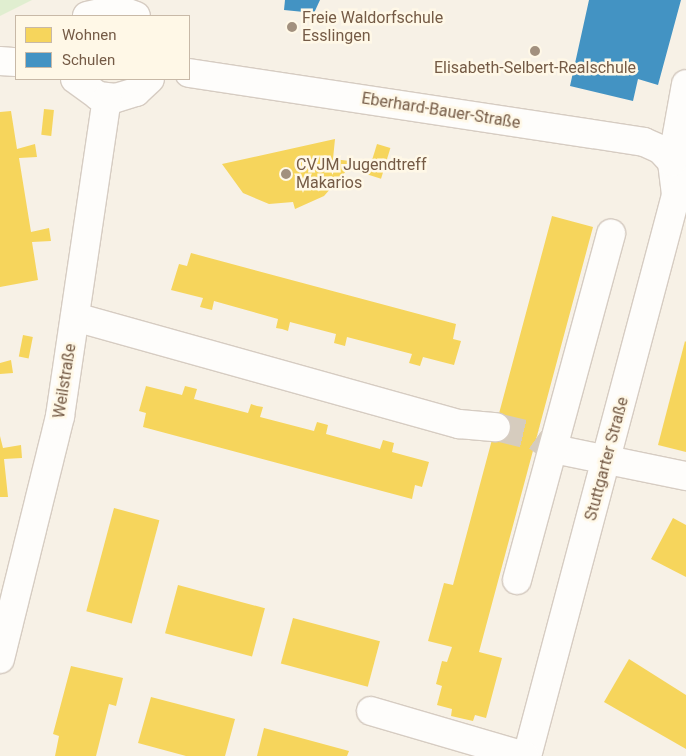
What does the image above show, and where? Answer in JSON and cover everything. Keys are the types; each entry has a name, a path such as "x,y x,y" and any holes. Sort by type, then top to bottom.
{"street":[{"path":"99,8 131,15"},
{"path":"0,61 15,62"},
{"name":"Eberhard-Bauer-Straße","path":"190,73 644,142 679,161"},
{"path":"76,80 85,90 107,98 136,92 149,80"},
{"name":"Stuttgarter Straße","path":"526,756 608,457 676,194 686,84"},
{"name":"Weilstraße","path":"0,660 47,479 75,317 107,98"},
{"path":"517,580 611,234"},
{"path":"75,317 459,424 496,427"},
{"path":"554,449 592,460 608,457 686,476"},
{"path":"371,711 526,756"}],"green space":[{"path":"0,0 32,0 0,16"}],"building: Wohnen":[{"path":"44,109 54,110 51,136 41,135"},
{"path":"11,111 17,149 35,144 37,157 19,158 31,232 49,228 51,241 32,242 38,280 0,287 0,112"},
{"name":"CVJM Jugendtreff Makarios","path":"335,139 333,159 350,161 347,170 324,196 295,209 293,202 269,204 243,193 222,164"},
{"path":"377,144 390,148 381,179 368,175"},
{"path":"552,216 593,227 479,652 502,658 486,718 475,715 473,721 451,716 452,709 437,705 442,686 436,684 442,661 447,662 452,647 428,641 444,583 453,585"},
{"path":"191,253 456,324 453,339 461,341 454,365 423,357 420,366 409,363 412,354 347,337 345,346 334,343 336,334 290,322 288,331 276,328 278,319 214,301 212,310 200,307 203,298 171,290 179,264 187,266"},
{"path":"23,335 33,337 29,359 19,357"},
{"path":"686,342 686,452 658,445"},
{"path":"11,360 13,373 0,374 0,363"},
{"path":"146,386 182,395 185,386 197,389 194,399 248,413 251,404 263,407 260,417 314,431 317,422 328,425 326,434 380,449 383,440 394,443 392,452 429,462 422,487 415,485 412,499 143,427 146,413 139,411"},
{"path":"0,436 3,448 21,445 22,458 4,459 8,497 0,497"},
{"path":"114,508 159,520 132,624 86,611"},
{"path":"673,518 686,525 686,577 651,559"},
{"path":"178,585 265,608 252,657 165,633"},
{"path":"293,618 380,641 368,687 281,663"},
{"path":"629,659 686,695 686,749 604,702"},
{"path":"71,666 123,678 116,706 109,704 96,756 55,756 59,736 53,734"},
{"path":"151,697 235,719 225,756 186,756 138,743"},
{"path":"264,728 349,751 347,756 257,756"}],"building: Schulen":[{"name":"Freie Waldorfschule Esslingen","path":"285,0 320,0 314,13 284,10"},
{"name":"Elisabeth-Selbert-Realschule","path":"589,0 681,0 658,85 638,79 633,101 570,86"}],"tunnel":[{"path":"496,427 537,437 554,449"}],"place":[{"name":"Freie Waldorfschule Esslingen","path":"292,27"},
{"name":"Elisabeth-Selbert-Realschule","path":"535,51"},
{"name":"CVJM Jugendtreff Makarios","path":"286,174"}]}
